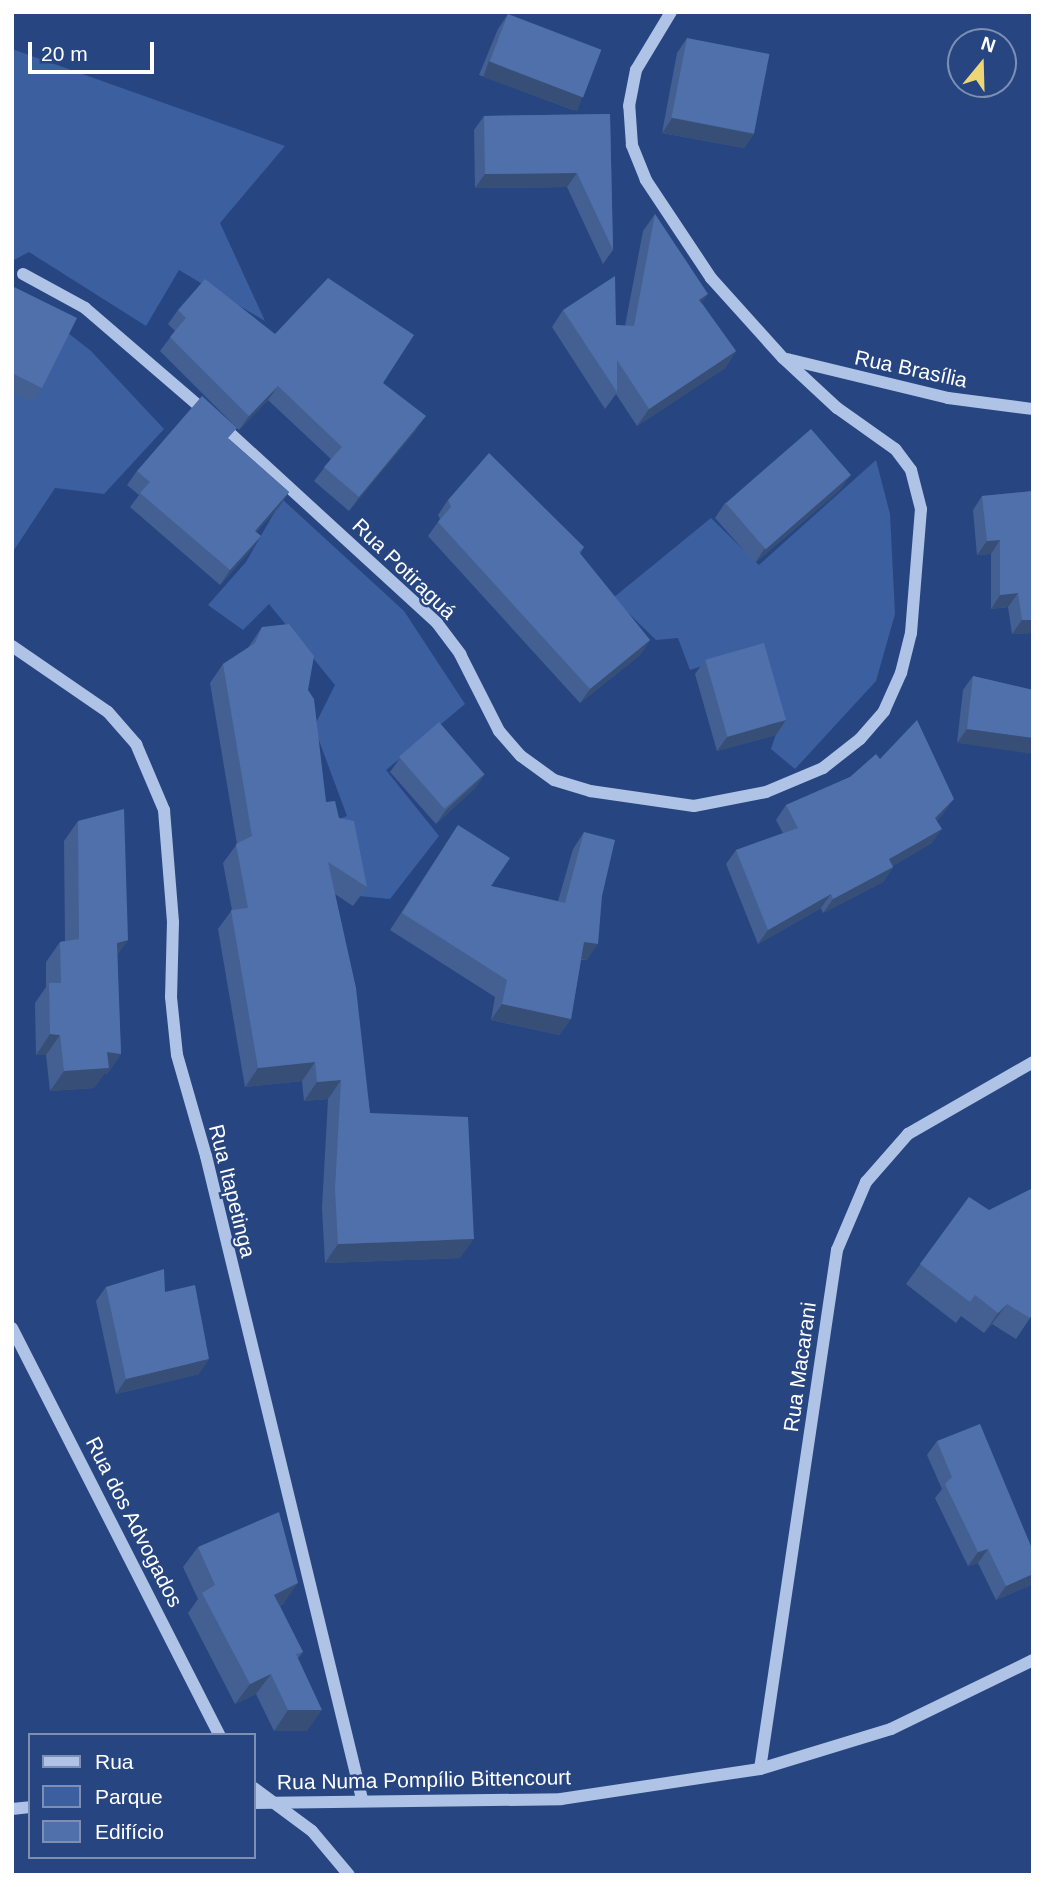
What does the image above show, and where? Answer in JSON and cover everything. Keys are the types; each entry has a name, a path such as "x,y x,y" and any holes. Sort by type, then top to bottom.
{"street":[{"name":"Rua Potiraguá","path":"23,274 85,307 132,344 437,623 460,654 499,731 521,756 554,780 645,801 694,806 766,792 823,768 860,739 884,711 901,673 919,565 921,509 911,470 895,449 837,408 783,358 711,278 646,180 632,145 628,106 636,70 671,12"},
{"name":"Rua Brasília","path":"783,358 875,384 1033,409"},
{"name":"Rua Itapetinga","path":"12,646 108,712 136,744 164,810 173,922 171,997 177,1055 206,1156 362,1799"},
{"name":"Rua Macarani","path":"760,1769 837,1250 866,1182 908,1134 1030,1066"},
{"name":"Rua dos Advogados","path":"12,1328 218,1733"},
{"name":"Rua Numa Pompílio Bittencourt","path":"256,1803 362,1799 561,1798 760,1769 891,1728 1033,1660"},
{"path":"256,1790 312,1831 349,1875"}],"green space":[{"path":"12,49 285,146 220,223 265,321 179,270 146,326 29,252 12,261"},
{"path":"12,289 91,351 164,429 104,494 55,488 12,553"},
{"path":"876,460 890,514 895,614 876,681 795,769 771,749 779,725 759,647 690,670 678,638 656,640 613,598 711,518 759,565"},
{"path":"282,499 404,611 465,704 386,770 439,836 390,899 359,896 341,834 329,823 347,816 314,727 335,685 269,604 243,630 208,605 246,562"}],"building":[{"path":"508,14 601,50 583,97 490,62"},
{"path":"687,38 769,54 754,134 672,118"},
{"path":"610,114 613,250 577,173 485,174 484,116"},
{"path":"655,214 708,294 699,300 736,351 649,409 617,360 617,392 563,310 615,276 616,325 634,326"},
{"path":"328,278 414,335 383,383 426,416 359,497 324,467 342,447 278,386 249,416 170,337 186,318 178,310 205,279 275,334"},
{"path":"12,286 77,318 42,388 12,373"},
{"path":"202,396 237,428 228,438 289,492 255,531 261,536 230,570 140,493 150,482 137,471"},
{"path":"811,429 851,475 766,549 726,503"},
{"path":"489,453 584,547 579,552 650,640 590,689 438,522 451,507 448,500"},
{"path":"1033,491 1033,620 1022,620 1018,593 1000,595 1000,540 987,541 982,496"},
{"path":"289,624 314,656 308,690 314,699 326,802 335,801 339,818 354,821 367,887 328,862 356,988 370,1113 468,1117 474,1239 338,1244 335,1189 341,1080 317,1082 315,1062 258,1068 231,910 248,908 236,844 252,836 223,664 255,643 262,627"},
{"path":"764,643 786,720 727,737 705,660"},
{"path":"973,676 1033,690 1033,738 967,729"},
{"path":"917,720 954,799 935,818 942,829 889,859 893,867 833,899 831,894 768,930 736,850 798,828 786,805 850,777 876,754 880,759"},
{"path":"439,722 484,774 444,809 399,757"},
{"path":"124,809 128,940 117,943 121,1054 107,1052 109,1068 64,1071 60,1035 50,1034 49,983 61,983 60,942 79,939 78,821"},
{"path":"458,825 510,858 491,886 565,903 584,832 615,840 602,896 598,944 584,942 571,1019 502,1004 507,980 402,913"},
{"path":"1033,1188 1033,1314 1030,1318 1007,1304 998,1313 975,1295 970,1302 920,1264 969,1197 989,1210"},
{"path":"164,1269 165,1292 195,1285 209,1359 126,1379 106,1287"},
{"path":"980,1424 1033,1551 1033,1574 1006,1586 988,1549 978,1552 945,1484 952,1477 937,1441"},
{"path":"279,1512 298,1583 274,1595 303,1652 296,1654 322,1710 288,1710 271,1674 250,1684 202,1593 215,1585 198,1547"}]}
